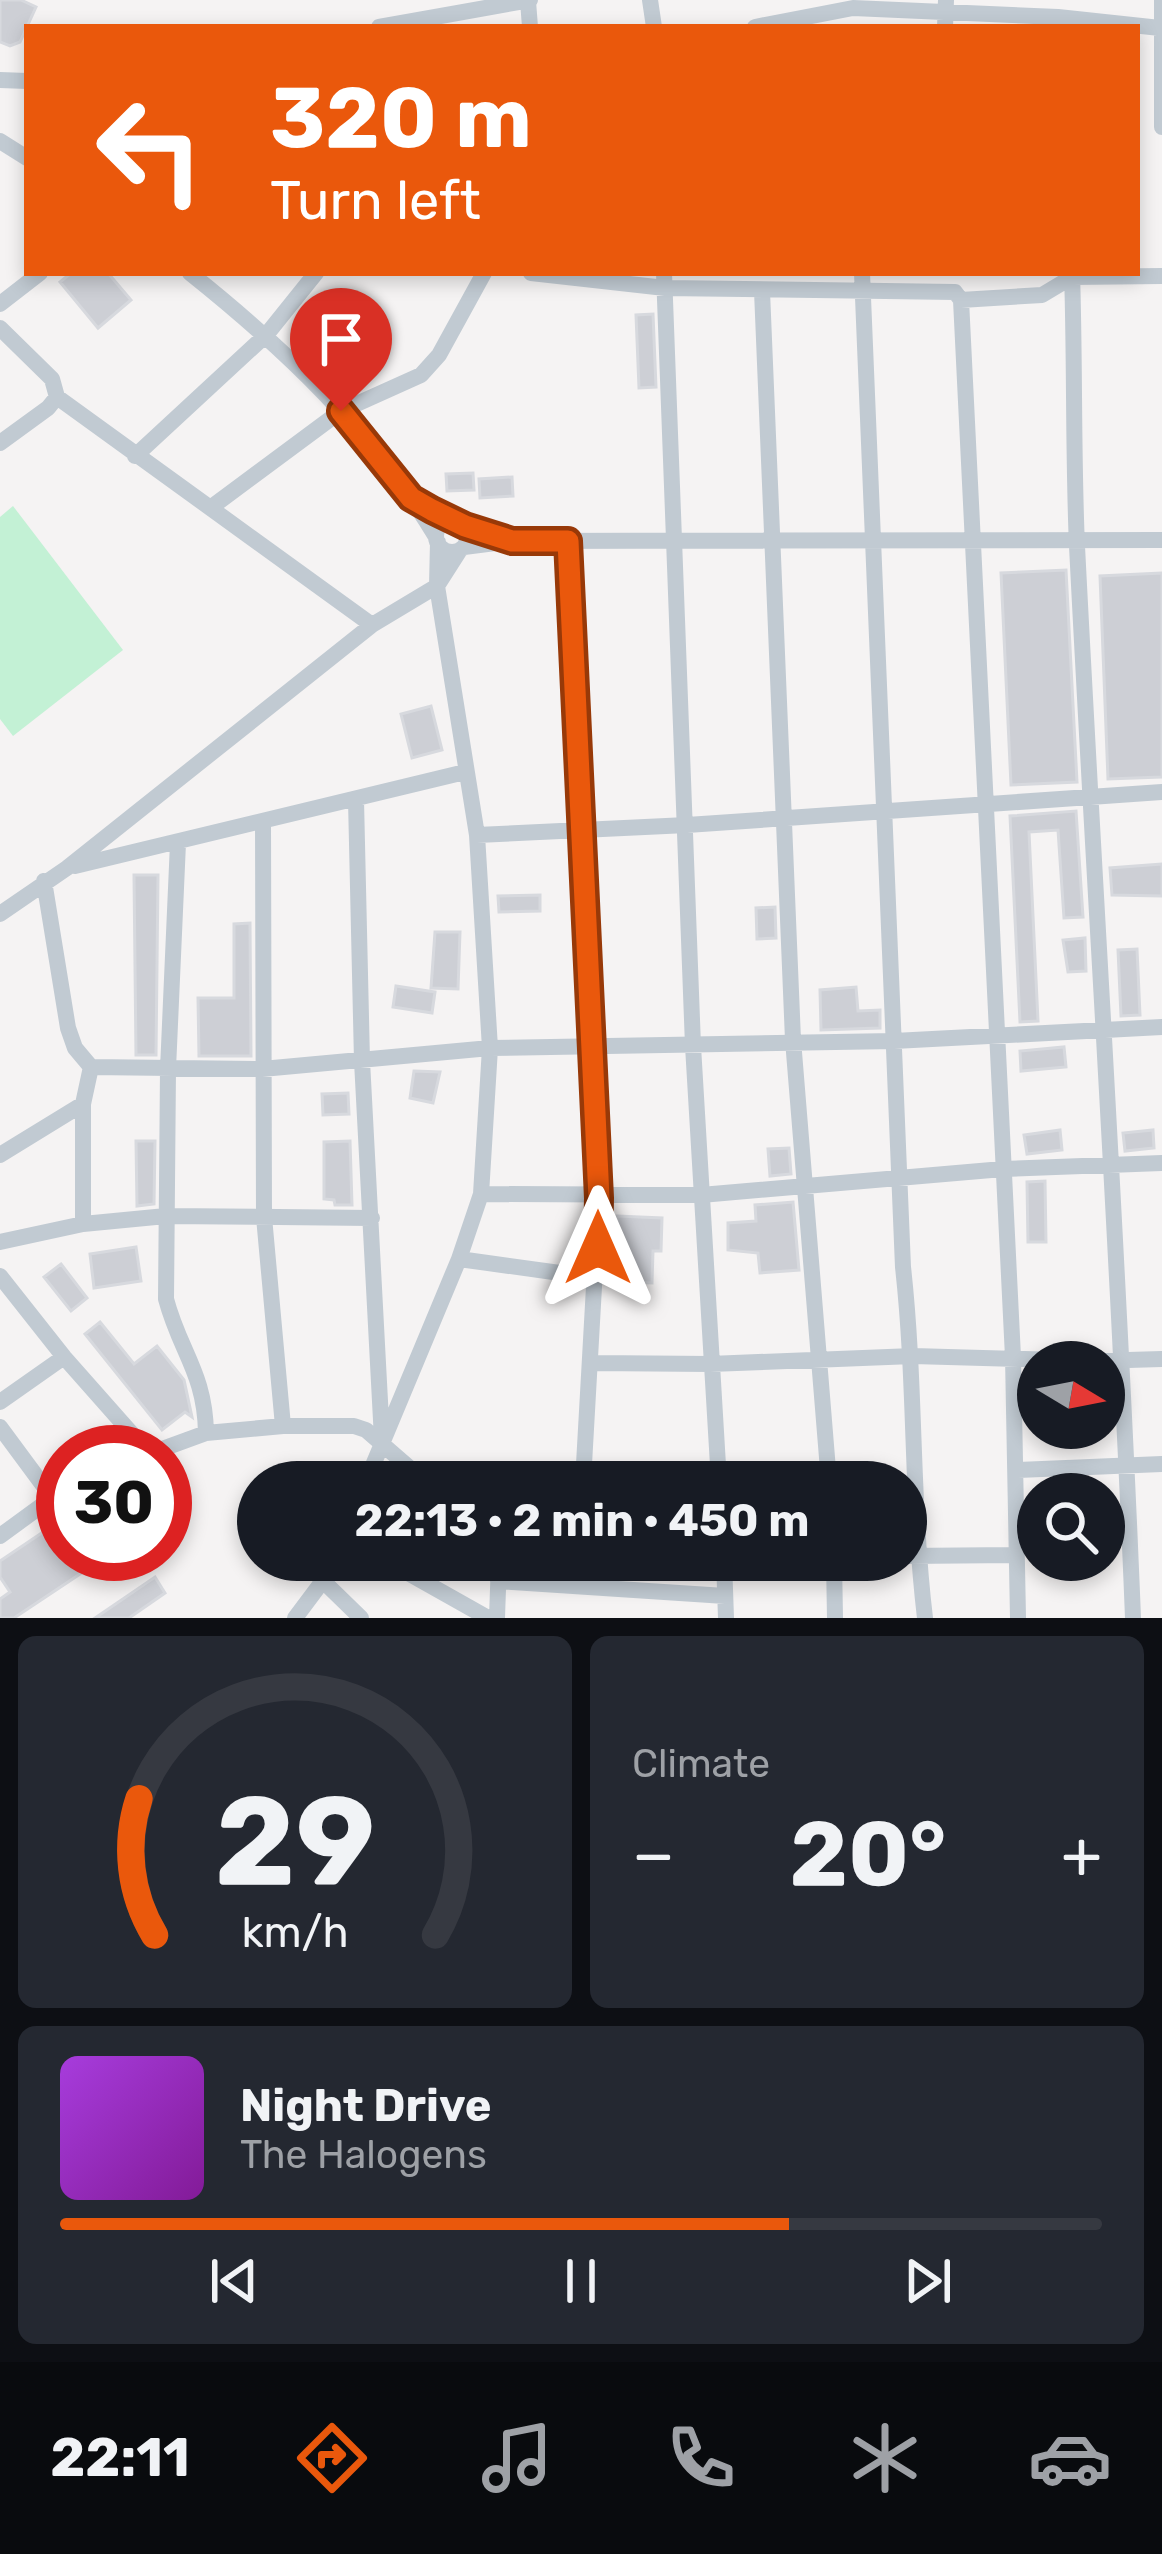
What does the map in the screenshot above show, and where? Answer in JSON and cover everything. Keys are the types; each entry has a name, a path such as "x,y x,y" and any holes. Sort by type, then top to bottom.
{"street":[{"path":"396,24 529,0"},
{"path":"1162,0 1162,127"},
{"path":"775,24 854,12 1057,14 1131,24"},
{"path":"0,304 36,276"},
{"path":"194,276 267,334 341,411 411,498 445,550 512,541 1162,540"},
{"path":"135,456 267,334 314,276"},
{"path":"213,506 341,411 421,375 439,355 482,276"},
{"path":"583,276 762,291 957,288 1042,295 1070,276"},
{"path":"862,276 903,1267 913,1356 912,1461"},
{"path":"1072,276 1077,541 1108,1165 1122,1341"},
{"path":"664,280 693,1046 717,1461"},
{"path":"957,288 1013,1357 1018,1618"},
{"path":"762,291 793,1040 827,1461"},
{"path":"0,328 52,379 57,397 372,625"},
{"path":"0,443 57,397"},
{"path":"411,498 459,523 512,541"},
{"path":"375,1461 481,1195 490,1048 477,835 437,586 437,539 443,523 459,523"},
{"path":"2,909 67,868 372,625 437,586 469,535 459,523"},
{"path":"568,541 599,1198 585,1461"},
{"path":"67,868 465,772"},
{"path":"477,835 687,826 1162,792"},
{"path":"356,800 362,1061 382,1446"},
{"path":"263,821 264,1217 283,1426"},
{"path":"178,843 168,1069 166,1299 174,1329 195,1365 206,1403 206,1433"},
{"path":"44,881 68,1028 75,1048 91,1066 262,1069 490,1048 894,1041 1162,1027"},
{"path":"83,1224 83,1104 91,1066"},
{"path":"0,1155 83,1104"},
{"path":"481,1195 701,1196 1003,1168 1162,1163"},
{"path":"0,1241 83,1224 166,1216 372,1218"},
{"path":"459,1258 596,1278"},
{"path":"0,1276 126,1425"},
{"path":"0,1402 64,1357"},
{"path":"593,1363 1017,1357"},
{"path":"1125,1357 1162,1358"},
{"path":"1125,1412 1133,1618"},
{"path":"192,1438 283,1426 354,1426 366,1430 400,1461"},
{"path":"0,1427 36,1469"},
{"path":"1018,1470 1162,1464"},
{"path":"0,1536 36,1509"},
{"path":"927,1556 1015,1555"},
{"path":"295,1618 321,1581"},
{"path":"323,1581 361,1618"},
{"path":"424,1581 493,1618 498,1581 725,1596"},
{"path":"725,1581 726,1618"},
{"path":"834,1581 835,1618"},
{"path":"917,1581 925,1618"}],"green space":[{"path":"13,506 123,650 13,736 0,719 0,517"}],"building":[{"path":"0,0 21,0 36,7 24,24 20,42 10,46 0,42"},
{"path":"67,276 111,276 131,300 98,328 60,282"},
{"path":"653,314 656,387 639,388 636,315"},
{"path":"473,473 474,490 447,491 446,474"},
{"path":"512,477 513,496 480,498 479,479"},
{"path":"1066,570 1077,782 1011,785 1001,573"},
{"path":"1162,573 1162,777 1108,779 1100,576"},
{"path":"431,706 442,750 412,758 401,714"},
{"path":"1076,811 1083,917 1064,918 1058,830 1029,832 1038,1021 1020,1022 1010,816"},
{"path":"1162,864 1162,896 1112,895 1110,868"},
{"path":"134,875 158,875 156,1055 136,1055"},
{"path":"540,895 540,911 499,912 498,896"},
{"path":"775,907 776,938 757,939 756,908"},
{"path":"250,923 251,1056 199,1056 198,998 234,998 234,924"},
{"path":"435,932 460,932 458,989 431,988"},
{"path":"1085,938 1086,971 1068,972 1063,940"},
{"path":"1137,949 1140,1015 1121,1016 1118,950"},
{"path":"396,986 435,992 432,1013 393,1007"},
{"path":"856,987 858,1011 880,1010 880,1028 821,1030 820,990"},
{"path":"1064,1047 1066,1067 1021,1071 1020,1051"},
{"path":"414,1071 440,1072 433,1103 410,1098"},
{"path":"348,1093 349,1114 323,1115 322,1094"},
{"path":"1060,1130 1062,1150 1027,1154 1024,1135"},
{"path":"1153,1130 1154,1148 1125,1151 1123,1133"},
{"path":"136,1141 155,1141 154,1204 137,1206"},
{"path":"350,1141 352,1205 335,1205 334,1200 324,1199 324,1142"},
{"path":"789,1148 791,1174 770,1176 768,1149"},
{"path":"1045,1181 1046,1242 1028,1242 1027,1182"},
{"path":"793,1202 799,1270 760,1273 758,1253 728,1250 728,1223 756,1221 755,1205"},
{"path":"617,1216 662,1218 661,1251 653,1251 652,1283 616,1282"},
{"path":"136,1247 141,1281 94,1288 90,1254"},
{"path":"61,1264 87,1298 71,1311 44,1277"},
{"path":"100,1322 134,1364 157,1346 184,1380 192,1417 185,1412 168,1425 158,1425 85,1334"},
{"path":"36,1537 36,1581 70,1581 14,1618 0,1618 0,1599 10,1592 0,1577 0,1561"},
{"path":"149,1581 158,1581 165,1593 129,1618 95,1618"}],"route":[{"path":"341,411 411,498 465,526 512,541 568,541 598,1248"}]}
